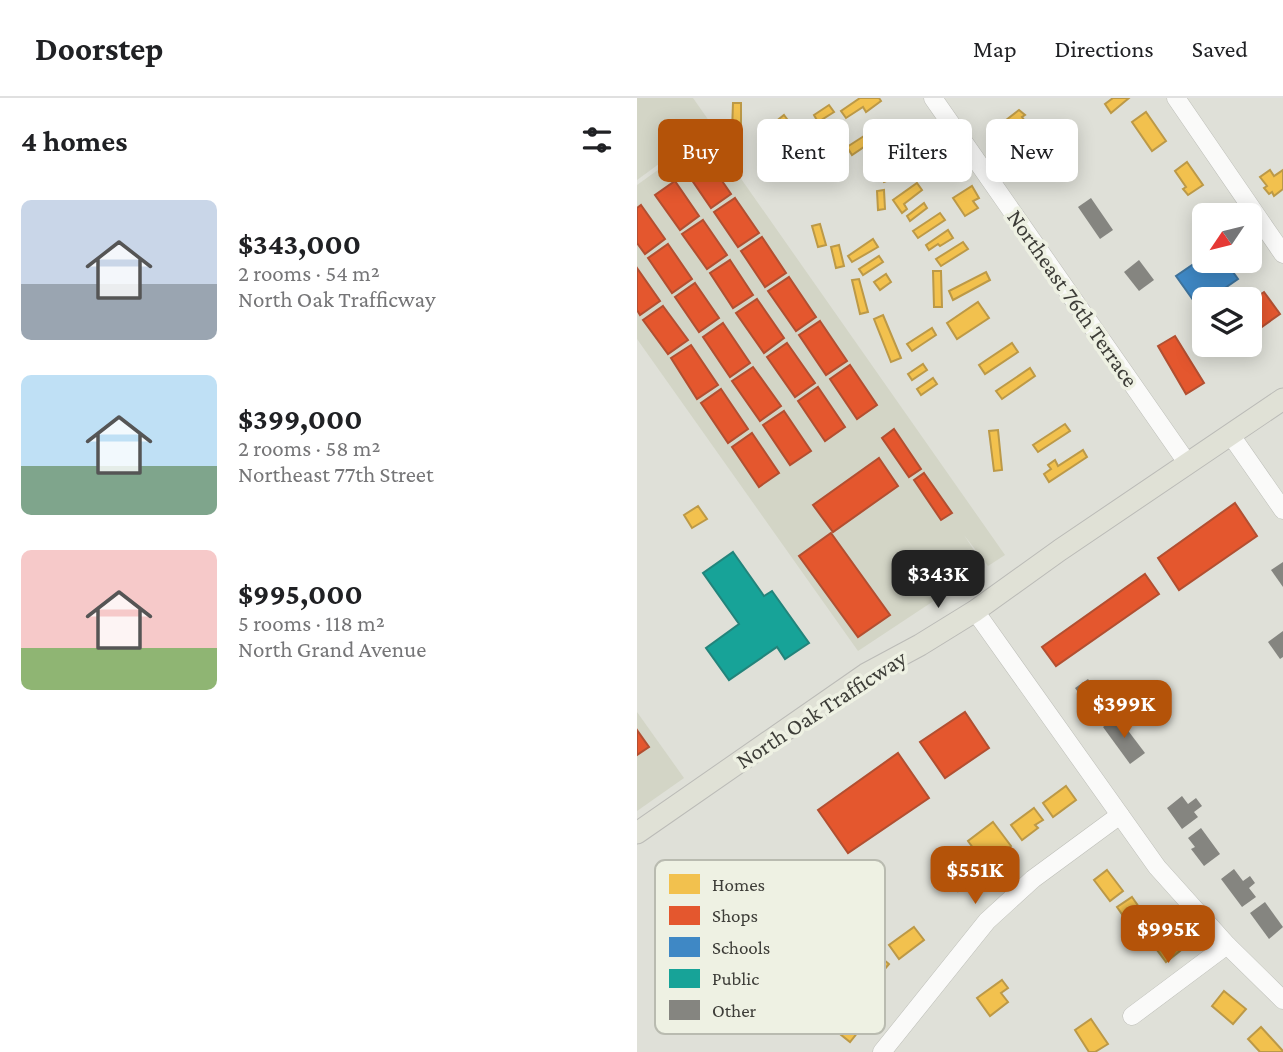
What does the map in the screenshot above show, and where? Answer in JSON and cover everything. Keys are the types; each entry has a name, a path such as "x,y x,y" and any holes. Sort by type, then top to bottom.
{"main road":[{"name":"North Oak Trafficway","path":"637,833 866,674 975,611 1283,399"}],"street":[{"name":"Northeast 76th Terrace","path":"933,98 1188,464"},
{"path":"1176,98 1283,254"},
{"path":"1230,434 1283,510"},
{"path":"975,611 1157,867 1227,945 1283,1000"},
{"path":"882,1052 987,921 1033,879 1120,815"},
{"path":"1132,1016 1227,945"}],"shaded area":[{"path":"637,98 693,98 708,119 658,119 658,165 637,180"},
{"path":"658,170 658,182 743,181 1005,555 988,566 964,535 985,567 858,651 637,339 637,185"},
{"path":"637,712 684,778 637,811"}],"building: Homes":[{"path":"860,98 879,98 881,101 866,112 863,107 846,118 841,111"},
{"path":"1113,98 1129,98 1111,113 1105,104"},
{"path":"733,103 741,103 741,119 732,119"},
{"path":"829,105 834,112 823,119 816,119 814,115"},
{"path":"1019,110 1025,115 1022,117 1024,119 1007,119"},
{"path":"1146,112 1166,141 1152,151 1132,122"},
{"path":"863,137 863,148 852,155 849,146"},
{"path":"1187,162 1203,185 1188,195 1175,171"},
{"path":"1270,170 1274,176 1283,170 1283,189 1274,196 1264,188 1267,186 1260,177"},
{"path":"917,183 922,190 904,204 907,209 902,213 893,200"},
{"path":"972,186 979,198 973,201 978,208 965,216 953,198"},
{"path":"884,190 885,209 878,210 877,191"},
{"path":"924,203 927,208 910,221 907,216"},
{"path":"940,213 945,220 918,238 913,231"},
{"path":"820,224 826,245 818,247 812,226"},
{"path":"948,230 953,238 929,250 926,245"},
{"path":"873,239 878,247 852,262 848,256"},
{"path":"963,242 968,249 941,266 936,259"},
{"path":"839,245 844,266 836,268 831,247"},
{"path":"879,256 883,262 863,275 859,269"},
{"path":"933,271 941,271 942,307 934,307"},
{"path":"986,272 990,280 953,300 949,291"},
{"path":"886,274 891,282 880,290 874,282"},
{"path":"859,279 868,312 860,314 852,280"},
{"path":"978,302 989,318 957,339 947,323"},
{"path":"883,315 901,358 891,362 874,319"},
{"path":"932,328 936,335 912,351 907,344"},
{"path":"1012,343 1018,352 985,374 979,365"},
{"path":"923,364 927,370 912,380 908,374"},
{"path":"1030,368 1035,376 1002,399 996,391"},
{"path":"933,378 937,384 921,395 917,389"},
{"path":"1065,424 1070,431 1038,452 1033,445"},
{"path":"998,430 1002,470 994,471 989,431"},
{"path":"1083,450 1087,457 1049,482 1044,474 1051,469 1048,465 1055,460 1058,466"},
{"path":"698,506 707,519 692,528 684,515"},
{"path":"1066,786 1076,800 1053,817 1043,803"},
{"path":"1034,808 1043,820 1035,825 1038,828 1022,840 1011,825"},
{"path":"993,822 1011,846 994,858 988,850 979,856 968,841"},
{"path":"969,860 980,874 958,891 947,877"},
{"path":"1107,870 1123,891 1110,901 1094,880"},
{"path":"1132,897 1148,920 1133,930 1117,907"},
{"path":"914,927 924,940 899,959 889,945"},
{"path":"1165,931 1180,951 1166,962 1151,942"},
{"path":"1002,980 1008,988 1001,993 1008,1002 990,1016 977,998"},
{"path":"1224,991 1246,1009 1233,1024 1212,1006"},
{"path":"1091,1019 1108,1044 1095,1052 1089,1052 1075,1030"},
{"path":"1261,1027 1283,1052 1260,1052 1248,1039"},
{"path":"840,1034 856,1034 850,1042"}],"building: Shops":[{"path":"676,182 699,216 680,230 655,195"},
{"path":"693,182 723,182 731,194 711,208"},
{"path":"735,198 759,233 738,247 714,212"},
{"path":"641,205 665,239 645,254 637,243 637,208"},
{"path":"703,220 727,255 707,269 682,234"},
{"path":"762,237 786,273 765,287 741,251"},
{"path":"668,244 692,279 672,293 648,258"},
{"path":"730,260 753,295 733,308 710,273"},
{"path":"637,268 660,301 640,315 637,310"},
{"path":"789,277 816,317 796,331 768,291"},
{"path":"695,283 719,318 699,332 675,297"},
{"path":"1264,292 1280,314 1262,327"},
{"path":"757,299 784,338 764,353 736,313"},
{"path":"663,306 688,340 668,354 643,320"},
{"path":"820,321 847,361 826,375 799,335"},
{"path":"723,323 750,363 730,377 703,337"},
{"path":"1175,336 1204,383 1186,394 1158,346"},
{"path":"787,343 815,383 795,397 767,357"},
{"path":"691,345 718,385 697,399 671,358"},
{"path":"850,365 877,405 857,419 830,379"},
{"path":"753,367 781,406 760,421 732,381"},
{"path":"818,387 845,427 825,441 798,401"},
{"path":"721,389 748,429 728,443 701,403"},
{"path":"784,411 811,451 790,465 763,425"},
{"path":"894,429 921,469 909,477 882,438"},
{"path":"752,433 779,473 759,487 732,447"},
{"path":"879,458 898,486 833,532 813,505"},
{"path":"924,473 952,513 941,520 914,480"},
{"path":"1235,503 1257,536 1179,590 1158,558"},
{"path":"831,533 890,615 858,637 799,556"},
{"path":"1145,574 1159,594 1056,666 1042,647"},
{"path":"965,712 989,748 945,778 920,742"},
{"path":"637,730 649,747 637,755"},
{"path":"898,753 929,798 848,853 818,810"}],"building: Schools":[{"path":"1192,265 1192,273 1234,273 1238,279 1226,287 1192,287 1192,299 1176,276"}],"building: Public":[{"path":"733,552 764,596 772,591 809,643 785,659 777,647 729,680 706,648 739,624 703,573"}],"building: Other":[{"path":"1091,198 1113,230 1100,239 1078,207"},
{"path":"1139,260 1154,280 1139,291 1124,272"},
{"path":"1283,562 1283,587 1271,570"},
{"path":"1283,631 1283,657 1280,659 1268,642"},
{"path":"1088,679 1094,687 1101,682 1112,698 1092,712 1075,688"},
{"path":"1117,716 1145,753 1130,764 1103,727"},
{"path":"1182,796 1188,804 1196,798 1202,806 1194,812 1198,817 1182,829 1167,808"},
{"path":"1201,828 1220,854 1204,866 1191,849 1195,847 1188,838"},
{"path":"1234,869 1243,881 1250,876 1255,883 1249,888 1256,897 1242,907 1221,879"},
{"path":"1265,902 1283,927 1269,939 1250,913"}]}
